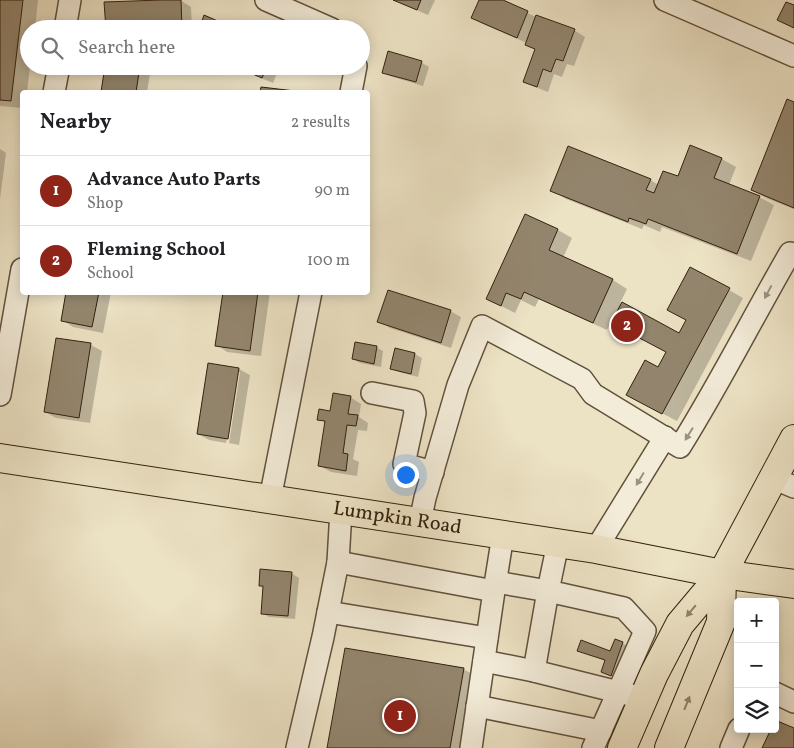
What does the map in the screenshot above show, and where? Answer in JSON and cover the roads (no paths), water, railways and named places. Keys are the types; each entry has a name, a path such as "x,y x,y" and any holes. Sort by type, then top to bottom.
{"main road":[{"path":"622,748 631,695 654,674 680,624 722,574 784,482 794,439"},
{"name":"Lumpkin Road","path":"0,458 596,549 722,574 794,584"},
{"path":"669,748 721,622 722,574"}],"street":[{"path":"67,20 70,0"},
{"path":"266,0 312,20"},
{"path":"665,0 794,56"},
{"path":"54,90 57,75"},
{"path":"351,90 354,75"},
{"path":"420,522 425,498 458,384 482,326 582,379 593,394 680,447 726,370 790,253 794,254"},
{"path":"0,395 20,280"},
{"path":"270,499 310,295"},
{"path":"372,392 413,401 416,413 404,464 433,472"},
{"path":"596,549 665,437"},
{"path":"297,748 338,562 341,510"},
{"path":"471,748 504,535"},
{"path":"534,672 558,543"},
{"path":"338,562 495,586 548,591 624,608 645,631 668,646"},
{"path":"328,612 487,638"},
{"path":"478,706 597,739 631,695 645,631"},
{"path":"484,661 631,695"},
{"path":"779,695 794,702"},
{"path":"731,748 737,733"}],"place":[{"name":"Fleming School","path":"627,326"},
{"name":"Advance Auto Parts","path":"400,716"}]}
